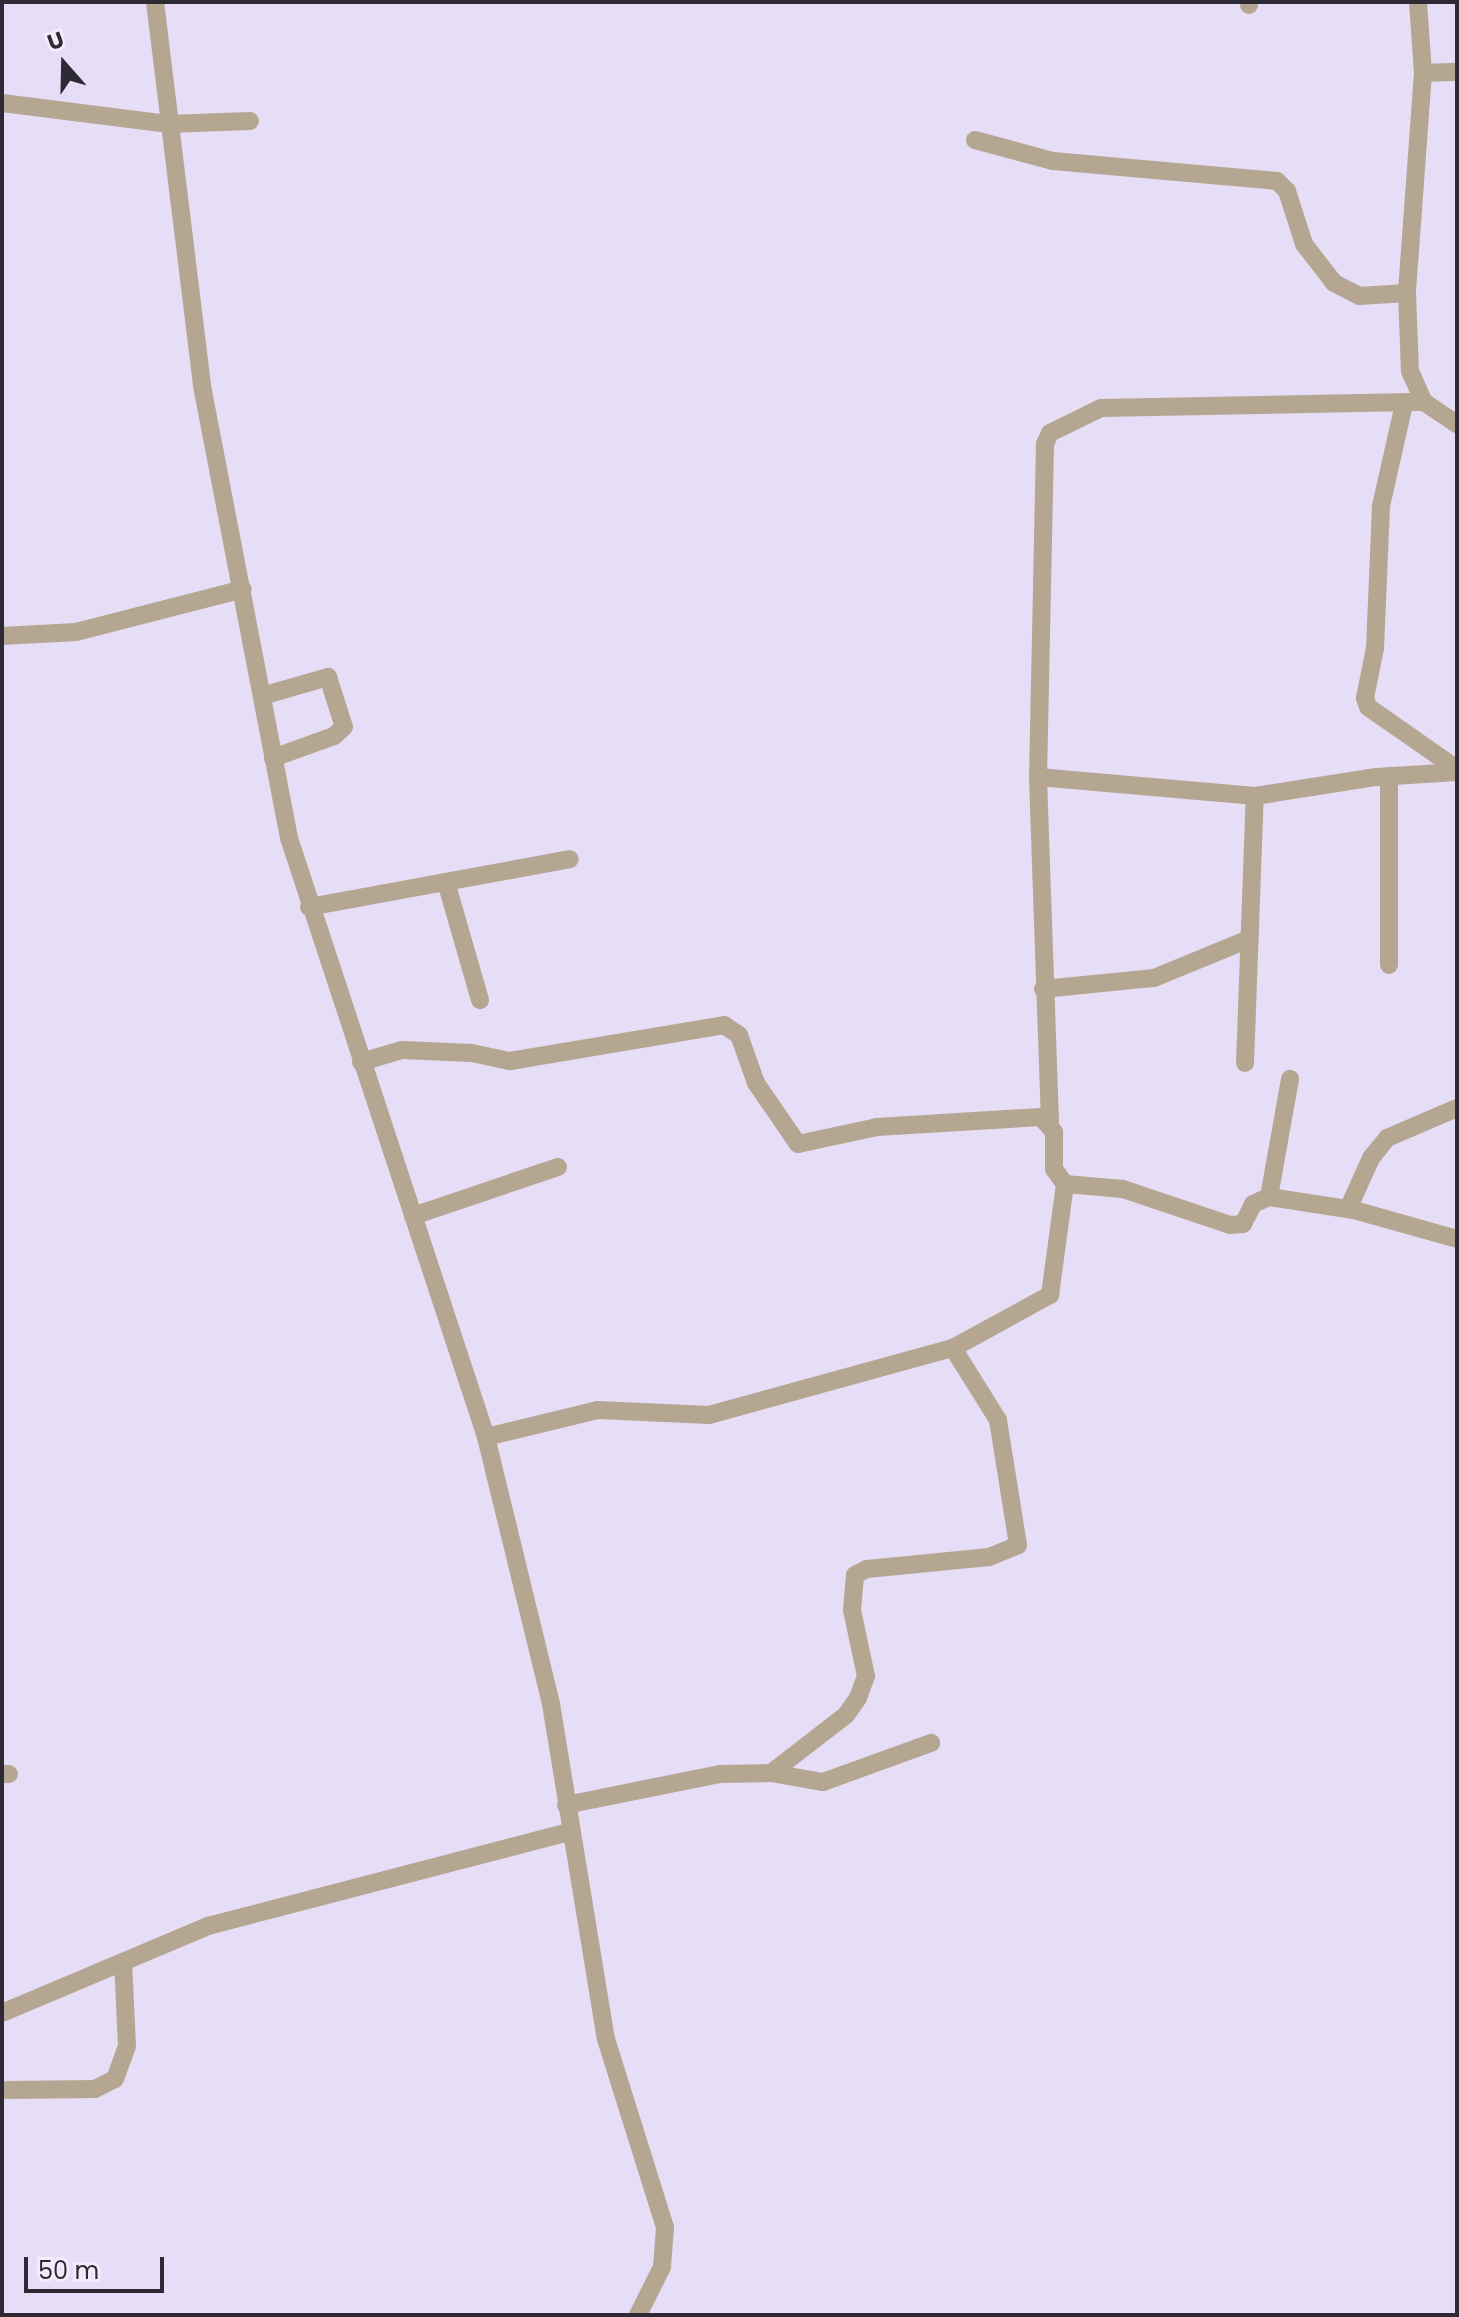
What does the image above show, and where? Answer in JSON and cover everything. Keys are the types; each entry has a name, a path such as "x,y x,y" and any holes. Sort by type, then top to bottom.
{"street":[{"path":"155,2 202,386 273,758 309,907 486,1437 545,1676 612,2064 665,2227 662,2267 638,2315"},
{"path":"1418,2 1423,73 1407,293 1410,371 1424,402 1457,424"},
{"path":"1423,73 1457,72"},
{"path":"2,103 168,124 250,121"},
{"path":"975,140 1053,161 1277,181 1287,191 1304,244 1334,283 1359,296 1407,293"},
{"path":"486,1437 598,1410 709,1415 953,1348 1050,1295 1065,1184 1054,1169 1050,1122 1038,777 1045,460 1050,433 1101,408 1424,402"},
{"path":"1404,404 1381,506 1375,648 1365,698 1368,707 1457,770"},
{"path":"2,636 76,632 243,589"},
{"path":"262,696 328,677 344,727 334,736 273,758"},
{"path":"1038,777 1255,796 1389,776 1457,770"},
{"path":"1389,776 1389,965"},
{"path":"1245,1063 1255,796"},
{"path":"309,907 570,859"},
{"path":"446,882 480,1000"},
{"path":"1043,989 1154,978 1249,939"},
{"path":"361,1062 402,1050 472,1053 510,1061 724,1025 739,1035 756,1083 798,1144 877,1127 1027,1117 1050,1122"},
{"path":"1269,1197 1290,1079"},
{"path":"1348,1209 1371,1158 1387,1138 1457,1108"},
{"path":"413,1216 558,1167"},
{"path":"1065,1184 1123,1189 1230,1225 1243,1224 1253,1204 1269,1197 1348,1209 1457,1239"},
{"path":"771,1773 846,1715 858,1698 866,1676 852,1610 855,1575 989,1557 1018,1545 998,1420 953,1348"},
{"path":"566,1805 696,1776 771,1773 823,1782 931,1743"},
{"path":"2,2013 182,1935 273,1907 463,1864 570,1832"},
{"path":"7,2090 95,2089 115,2079 127,2046 123,1962"}]}
